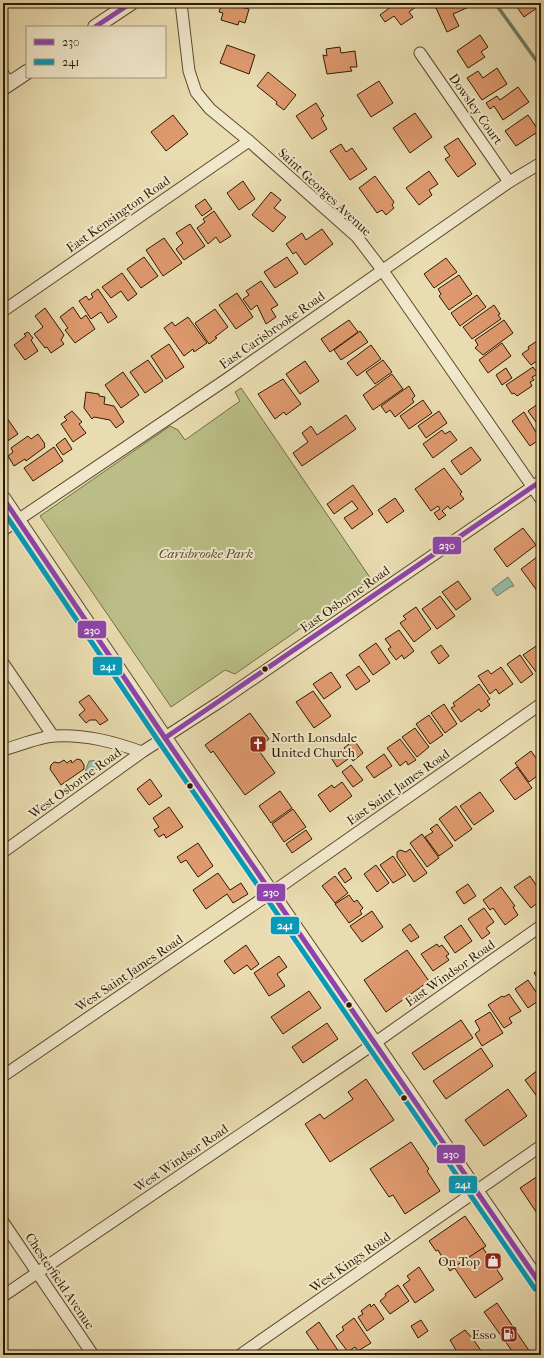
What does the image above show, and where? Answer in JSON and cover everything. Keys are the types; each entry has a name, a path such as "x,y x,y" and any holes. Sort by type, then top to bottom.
{"street":[{"path":"96,26 131,3"},
{"name":"Saint Georges Avenue","path":"181,3 189,71 196,92 210,109 249,141 357,237 383,270 537,484 541,499"},
{"name":"Dowsley Court","path":"420,53 509,182"},
{"path":"5,82 26,72"},
{"name":"East Kensington Road","path":"3,311 249,141"},
{"name":"East Carisbrooke Road","path":"3,530 221,383 509,182 541,163"},
{"name":"East Osborne Road","path":"165,738 221,702 537,484"},
{"path":"3,498 374,1044 541,1284"},
{"path":"3,663 53,736"},
{"name":"East Saint James Road","path":"271,892 541,704"},
{"path":"3,750 53,736 91,738 119,744 142,752"},
{"name":"West Osborne Road","path":"3,852 142,752 165,738"},
{"name":"West Saint James Road","path":"3,1076 271,892"},
{"name":"East Windsor Road","path":"374,1044 541,926"},
{"name":"West Windsor Road","path":"3,1296 374,1044"},
{"name":"West Kings Road","path":"240,1355 541,1146"},
{"name":"Chesterfield Avenue","path":"3,1222 93,1355"}],"green space":[{"name":"Carisbrooke Park","path":"241,388 371,579 235,674 225,670 171,707 40,516 170,426 178,430 185,440 240,401 235,392"}],"shaded area":[{"path":"508,577 514,586 497,596 492,589"},
{"path":"89,761 103,761 103,765 87,776 84,775"}],"building":[{"path":"222,3 249,9 245,23 239,21 238,25 221,20 223,13 219,12"},
{"path":"396,3 415,3 417,6 409,12 413,17 401,25 394,16 385,22 380,15"},
{"path":"447,3 470,3 471,6 453,14 459,26 447,32 436,8"},
{"path":"514,3 541,3 541,5 524,17"},
{"path":"480,35 488,47 481,52 485,57 468,68 457,51"},
{"path":"227,45 255,55 249,74 220,63"},
{"path":"340,47 341,53 355,51 357,67 350,67 352,71 327,74 323,55 327,56 326,49"},
{"path":"497,68 507,84 482,100 467,78 478,71 483,78"},
{"path":"268,72 296,95 284,110 276,104 277,102 257,86"},
{"path":"379,81 393,103 371,117 357,95"},
{"path":"518,87 529,102 503,120 494,106 490,109 486,103 497,96 500,100"},
{"path":"316,103 324,116 321,118 327,129 312,139 296,116"},
{"path":"415,113 432,137 410,153 393,128"},
{"path":"173,115 188,134 166,151 151,132"},
{"path":"528,115 539,131 516,146 505,131"},
{"path":"458,138 476,164 458,177 445,159 450,156 444,147"},
{"path":"341,144 346,152 352,148 367,169 350,180 330,151"},
{"path":"429,171 438,184 429,190 432,195 419,205 406,188"},
{"path":"375,176 394,202 392,205 394,208 386,215 382,210 377,213 359,188"},
{"path":"243,181 255,199 239,210 227,193"},
{"path":"271,192 281,200 274,208 286,217 273,232 252,215"},
{"path":"205,199 212,209 202,216 195,206"},
{"path":"214,211 231,236 220,243 216,237 208,244 197,228 205,222 203,219"},
{"path":"190,224 205,246 184,260 176,249 183,243 176,233"},
{"path":"322,229 333,244 305,265 296,252 293,254 286,244 302,233 306,240"},
{"path":"164,238 182,263 163,276 146,250"},
{"path":"144,257 158,276 141,288 127,269"},
{"path":"287,257 298,273 275,288 264,272"},
{"path":"446,258 457,272 434,288 424,274"},
{"path":"122,273 137,294 128,301 121,291 111,298 102,287"},
{"path":"459,275 472,294 449,310 439,296 441,294 438,289"},
{"path":"261,281 278,305 271,309 276,317 266,324 257,305 251,310 243,299 249,295 246,291"},
{"path":"98,289 117,317 108,323 101,312 91,319 79,301 86,296 89,300 93,297 91,294"},
{"path":"237,293 253,317 236,329 219,305"},
{"path":"477,295 486,307 460,326 451,313"},
{"path":"494,305 500,314 498,315 501,319 472,339 463,327"},
{"path":"73,307 81,319 86,315 95,329 75,343 65,330 68,328 60,317"},
{"path":"45,308 64,335 61,340 64,344 51,353 34,334 43,327 35,316"},
{"path":"215,309 228,327 215,337 217,338 209,344 195,323"},
{"path":"188,317 207,343 194,352 193,349 184,356 164,328 172,322 175,326"},
{"path":"349,320 358,332 330,352 321,339"},
{"path":"504,320 513,333 483,355 475,348 478,345 475,340"},
{"path":"360,331 368,342 341,360 334,350"},
{"path":"28,332 33,338 31,340 38,351 25,360 14,345 26,336 24,334"},
{"path":"540,339 541,358 531,365 522,354 529,349 528,347"},
{"path":"502,343 511,356 488,373 479,360"},
{"path":"169,344 184,367 166,379 151,356"},
{"path":"371,345 381,359 357,376 347,363"},
{"path":"148,360 163,381 145,393 130,372"},
{"path":"383,360 392,372 375,384 366,372"},
{"path":"305,361 319,381 300,394 286,374"},
{"path":"533,367 538,374 532,377 534,380 530,382 532,386 517,396 514,393 512,394 506,385"},
{"path":"506,368 512,378 502,385 496,375"},
{"path":"123,372 139,395 121,408 105,385"},
{"path":"392,374 403,389 373,410 363,395"},
{"path":"283,379 301,404 286,415 284,412 275,419 258,394"},
{"path":"409,386 415,396 412,399 414,402 395,417 390,410 386,413 381,406"},
{"path":"86,392 99,394 99,396 105,397 104,404 114,406 124,422 116,428 110,420 94,417 92,419 84,408"},
{"path":"423,400 432,413 409,429 400,416"},
{"path":"539,403 541,406 541,429 528,411"},
{"path":"72,411 82,422 79,424 86,433 73,442 61,424 67,420 64,417"},
{"path":"439,411 447,423 426,438 418,426"},
{"path":"524,412 540,439 530,446 512,421"},
{"path":"346,415 356,429 302,466 293,453 308,442 302,433 311,426 317,435"},
{"path":"7,418 18,434 3,444 3,421"},
{"path":"442,430 445,434 450,431 457,440 433,458 423,444"},
{"path":"38,434 45,444 45,447 26,461 25,459 14,466 8,456 13,452 11,448 28,436 31,439"},
{"path":"65,438 72,449 63,455 56,445"},
{"path":"54,447 63,461 33,481 24,468"},
{"path":"471,447 481,460 461,475 451,461"},
{"path":"444,468 462,492 460,494 464,499 450,509 448,506 442,511 446,515 439,520 434,513 440,509 438,506 431,511 415,489"},
{"path":"353,485 373,514 352,529 344,518 358,509 352,501 334,514 327,504"},
{"path":"395,498 404,511 387,523 378,510"},
{"path":"523,528 536,545 507,567 494,549"},
{"path":"541,554 541,589 538,592 521,569"},
{"path":"458,581 471,599 456,610 442,592"},
{"path":"440,596 455,616 437,629 422,609"},
{"path":"416,607 431,629 414,642 400,623 406,619 403,616"},
{"path":"399,630 414,651 404,659 402,655 396,660 388,649 391,647 385,639"},
{"path":"376,643 390,663 373,675 359,655"},
{"path":"441,645 449,656 439,664 431,652"},
{"path":"536,646 541,653 541,670 537,673 523,655"},
{"path":"520,655 533,674 521,683 507,664"},
{"path":"359,666 370,681 356,690 346,675"},
{"path":"501,667 513,684 499,694 496,689 490,694 478,676 488,670 491,674"},
{"path":"331,672 341,687 324,699 313,684"},
{"path":"479,684 490,699 487,701 490,705 481,712 479,709 461,722 451,708 455,706 453,703"},
{"path":"313,691 331,716 314,728 296,702"},
{"path":"89,695 108,720 100,725 96,720 90,720 86,723 79,715 85,710 79,702"},
{"path":"444,704 457,724 445,733 431,713"},
{"path":"250,713 269,739 257,748 275,773 245,795 213,751 211,753 205,745"},
{"path":"429,715 443,735 430,744 416,724"},
{"path":"415,728 429,747 417,757 402,737"},
{"path":"400,739 416,760 408,765 406,761 400,766 387,748"},
{"path":"354,740 363,753 353,761 344,748"},
{"path":"341,749 348,759 337,767 330,756"},
{"path":"531,751 541,765 541,773 529,782 515,763"},
{"path":"384,754 392,766 374,778 366,767"},
{"path":"77,759 81,760 84,765 84,769 61,785 50,769 51,765 54,762 59,763 64,760 67,763 71,760 72,763"},
{"path":"351,765 363,780 353,787 342,772"},
{"path":"517,767 532,788 515,800 500,780"},
{"path":"150,779 162,796 149,805 137,789"},
{"path":"342,782 352,796 330,812 318,795 332,785 334,788"},
{"path":"280,791 292,808 271,823 259,806"},
{"path":"480,792 494,811 474,825 460,806"},
{"path":"456,806 472,829 455,841 439,819"},
{"path":"169,807 183,827 166,838 164,834 159,837 154,830 159,827 153,818"},
{"path":"293,809 306,827 284,842 272,824"},
{"path":"437,824 453,846 439,856 425,837 433,832 430,829"},
{"path":"306,830 312,839 292,853 286,844"},
{"path":"422,834 439,858 427,867 410,843"},
{"path":"198,843 213,866 198,877 186,860 181,863 177,857"},
{"path":"410,849 427,873 414,882 397,857 397,852 400,850 406,852"},
{"path":"393,856 406,875 393,883 380,865"},
{"path":"376,865 389,883 377,892 364,874"},
{"path":"345,868 352,878 345,883 338,873"},
{"path":"218,873 230,890 241,883 248,894 233,903 227,894 206,909 193,890"},
{"path":"335,876 348,893 335,903 322,886"},
{"path":"530,876 540,891 538,893 541,898 541,900 531,908 514,887"},
{"path":"468,884 476,896 464,904 456,892"},
{"path":"501,887 515,906 513,907 518,915 505,925 493,908 490,910 483,900"},
{"path":"349,895 354,902 357,900 363,908 360,911 362,914 349,923 335,904"},
{"path":"484,908 494,922 486,928 490,933 482,939 468,919"},
{"path":"372,911 383,927 362,942 350,926"},
{"path":"410,924 419,937 411,942 402,930"},
{"path":"461,925 472,941 455,953 444,937"},
{"path":"437,944 439,947 442,945 449,954 446,956 449,960 433,971 421,954"},
{"path":"246,945 259,964 251,970 247,965 234,974 224,961"},
{"path":"407,950 429,981 386,1012 364,980"},
{"path":"279,956 287,967 277,974 285,986 269,996 254,973"},
{"path":"541,968 541,983 534,973"},
{"path":"528,980 536,992 539,990 541,999 528,1008 515,989"},
{"path":"309,991 321,1008 283,1034 271,1017"},
{"path":"509,994 521,1011 509,1018 512,1023 504,1028 488,1005 502,996 504,997"},
{"path":"490,1012 503,1033 482,1046 475,1034 480,1030 475,1021"},
{"path":"461,1020 473,1038 424,1070 412,1053"},
{"path":"327,1023 338,1039 303,1063 292,1047"},
{"path":"481,1048 493,1066 446,1099 433,1081"},
{"path":"538,1070 541,1074 541,1102 525,1080"},
{"path":"366,1079 394,1120 330,1162 305,1124 320,1114 324,1119 353,1099 348,1092"},
{"path":"508,1089 527,1116 484,1146 465,1120"},
{"path":"411,1142 429,1169 427,1171 440,1191 405,1214 393,1195 389,1197 370,1169"},
{"path":"541,1174 541,1219 520,1188"},
{"path":"465,1216 486,1246 450,1271 438,1250 436,1251 429,1241"},
{"path":"483,1248 503,1279 475,1298 454,1267"},
{"path":"419,1267 434,1290 415,1303 403,1285 410,1280 407,1276"},
{"path":"398,1285 409,1301 390,1314 380,1301 386,1296 385,1294"},
{"path":"497,1303 530,1352 525,1355 515,1355 484,1312"},
{"path":"370,1304 371,1307 374,1304 384,1319 367,1331 358,1317 363,1314 361,1311"},
{"path":"354,1318 371,1343 358,1351 355,1347 348,1352 336,1336 344,1330 342,1327"},
{"path":"421,1320 428,1331 418,1338 411,1326"},
{"path":"319,1322 341,1355 322,1355 306,1332"},
{"path":"465,1330 484,1355 459,1355 450,1340"}],"waterway":[{"path":"495,3 541,67"}],"transit line":[{"name":"230","path":"96,26 131,3"},
{"name":"230","path":"165,738 541,481"},
{"name":"230","path":"3,498 165,738 541,1285"},
{"name":"241","path":"3,511 159,742 535,1289"}],"place":[{"name":"North Lonsdale United Church","path":"258,744"},
{"name":"On Top","path":"493,1261"},
{"name":"Esso","path":"509,1334"}]}
